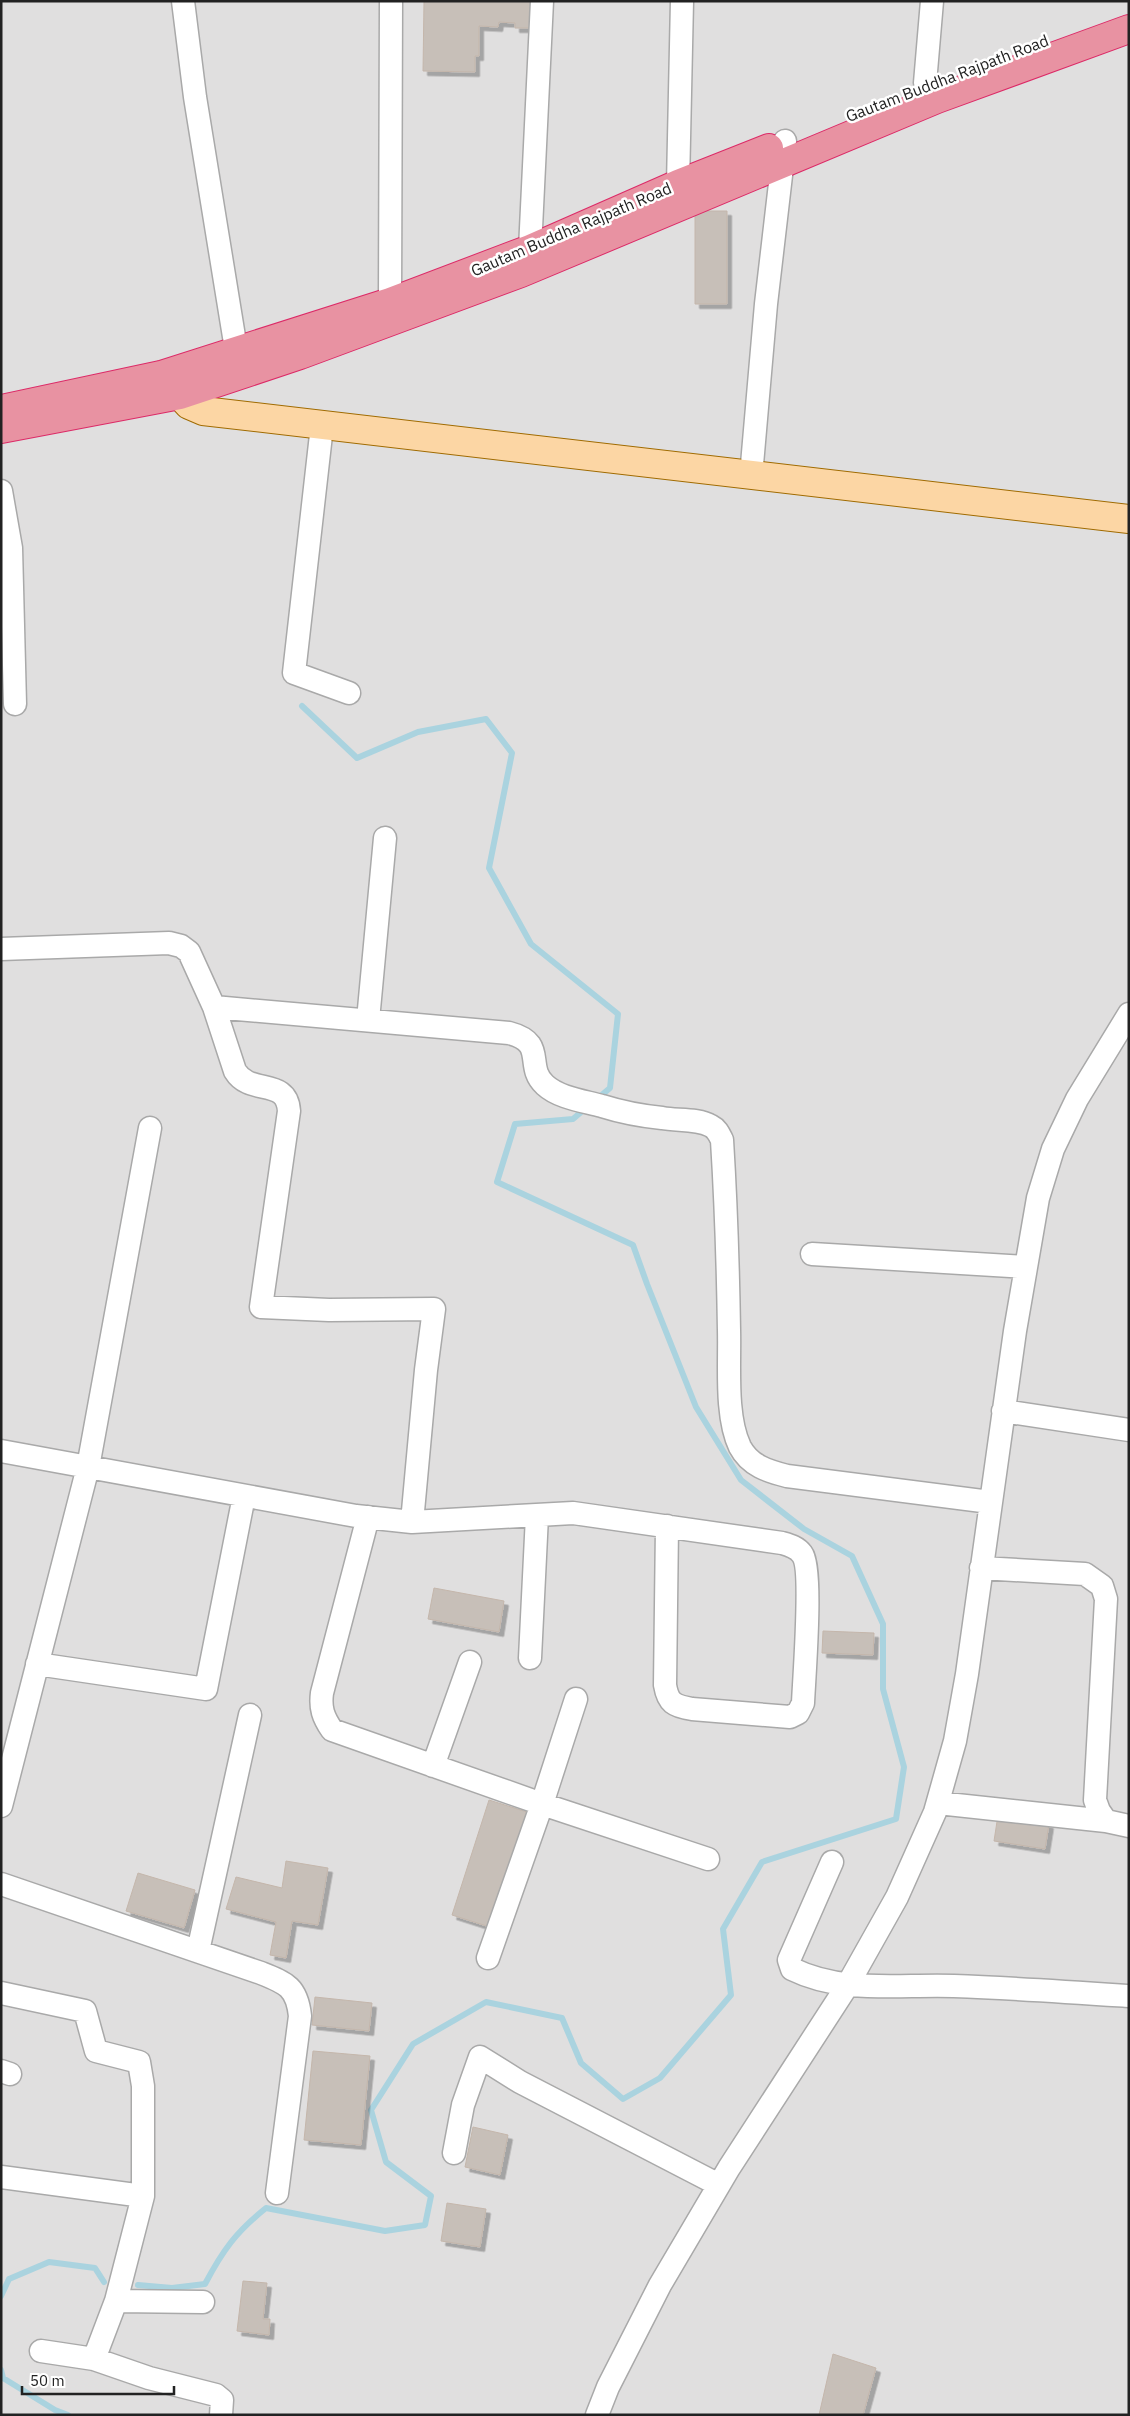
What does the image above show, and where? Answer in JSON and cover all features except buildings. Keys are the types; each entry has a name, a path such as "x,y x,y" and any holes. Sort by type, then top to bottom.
{"highway":[{"name":"Gautam Buddha Rajpath Road","path":"1,409 161,375 236,349 390,302 530,249 678,184 784,152 926,84 1129,11"},
{"path":"1,429 180,394 300,355 486,287 784,152 1129,30"}],"main road":[{"path":"161,375 189,405 203,411 1129,519"}],"street":[{"path":"183,1 195,97 236,349"},
{"path":"390,302 391,1"},
{"path":"530,249 542,1"},
{"path":"678,184 682,1"},
{"path":"926,84 932,1"},
{"path":"751,476 766,304 784,152"},
{"path":"322,426 294,673 349,693"},
{"path":"1,491 11,548 15,704"},
{"path":"368,1020 385,838"},
{"path":"1,949 169,943 181,946 189,952 214,1007 239,1078 246,1083 276,1090 284,1094 288,1100 261,1307 329,1310 434,1309 412,1522"},
{"path":"214,1007 518,1035 530,1044 536,1070 544,1084 552,1090 605,1107 662,1118 701,1122 719,1132 722,1140 726,1203 731,1408 740,1447 749,1459 763,1470 787,1476 990,1502"},
{"path":"597,2415 608,2387 660,2285 719,2185 847,1986 897,1897 919,1851 938,1803 955,1741 967,1674 1003,1411 1038,1198 1053,1150 1077,1099 1122,1037 1129,1014"},
{"path":"1,1806 88,1467 150,1128"},
{"path":"812,1254 1026,1267"},
{"path":"1003,1411 1129,1430"},
{"path":"1,1452 368,1517 412,1522 573,1513 667,1526 794,1547 802,1554 807,1576 803,1703 798,1713 790,1717 692,1709 676,1706 670,1702 665,1685 667,1526"},
{"path":"37,1664 206,1689 244,1496"},
{"path":"530,1658 537,1516"},
{"path":"368,1517 322,1693 320,1708 325,1721 332,1730 542,1804 708,1859"},
{"path":"981,1568 1085,1574 1102,1586 1106,1599 1096,1800 1098,1811 1106,1822"},
{"path":"433,1766 470,1662"},
{"path":"488,1958 542,1804 576,1699"},
{"path":"198,1951 250,1715"},
{"path":"938,1803 1129,1826"},
{"path":"832,1862 789,1960 792,1970 808,1977 847,1986 953,1986 1129,1996"},
{"path":"1,1884 279,1980 291,1988 299,1999 300,2016 277,2193"},
{"path":"1,1993 85,2011 96,2051 139,2062 143,2086 143,2196 116,2301 94,2359"},
{"path":"454,2154 463,2105 480,2057 520,2082 719,2185"},
{"path":"1,2177 143,2196"},
{"path":"116,2301 203,2302"},
{"path":"41,2351 94,2359 149,2378 216,2395 222,2400 221,2415"}],"shaded area":[{"path":"1,1 1129,1 1129,2415 1,2415"}],"waterway":[{"path":"302,706 357,758 418,732 486,719 512,753 489,868 531,944 618,1014 610,1088 597,1099"},
{"path":"138,2285 172,2288 205,2284 231,2242 246,2225 266,2208 385,2231 425,2225 431,2196 386,2162 371,2110 413,2044 486,2002 562,2018 581,2063 623,2099 660,2078 731,1995 723,1929 762,1862 896,1819 904,1767 883,1689 883,1624 852,1556 804,1529 741,1480 696,1407 633,1245 497,1182 515,1124 573,1119 587,1107"},
{"path":"1,2296 9,2279 49,2262 95,2268 104,2282"},
{"path":"1,2370 3,2378 55,2410 68,2415"}]}
